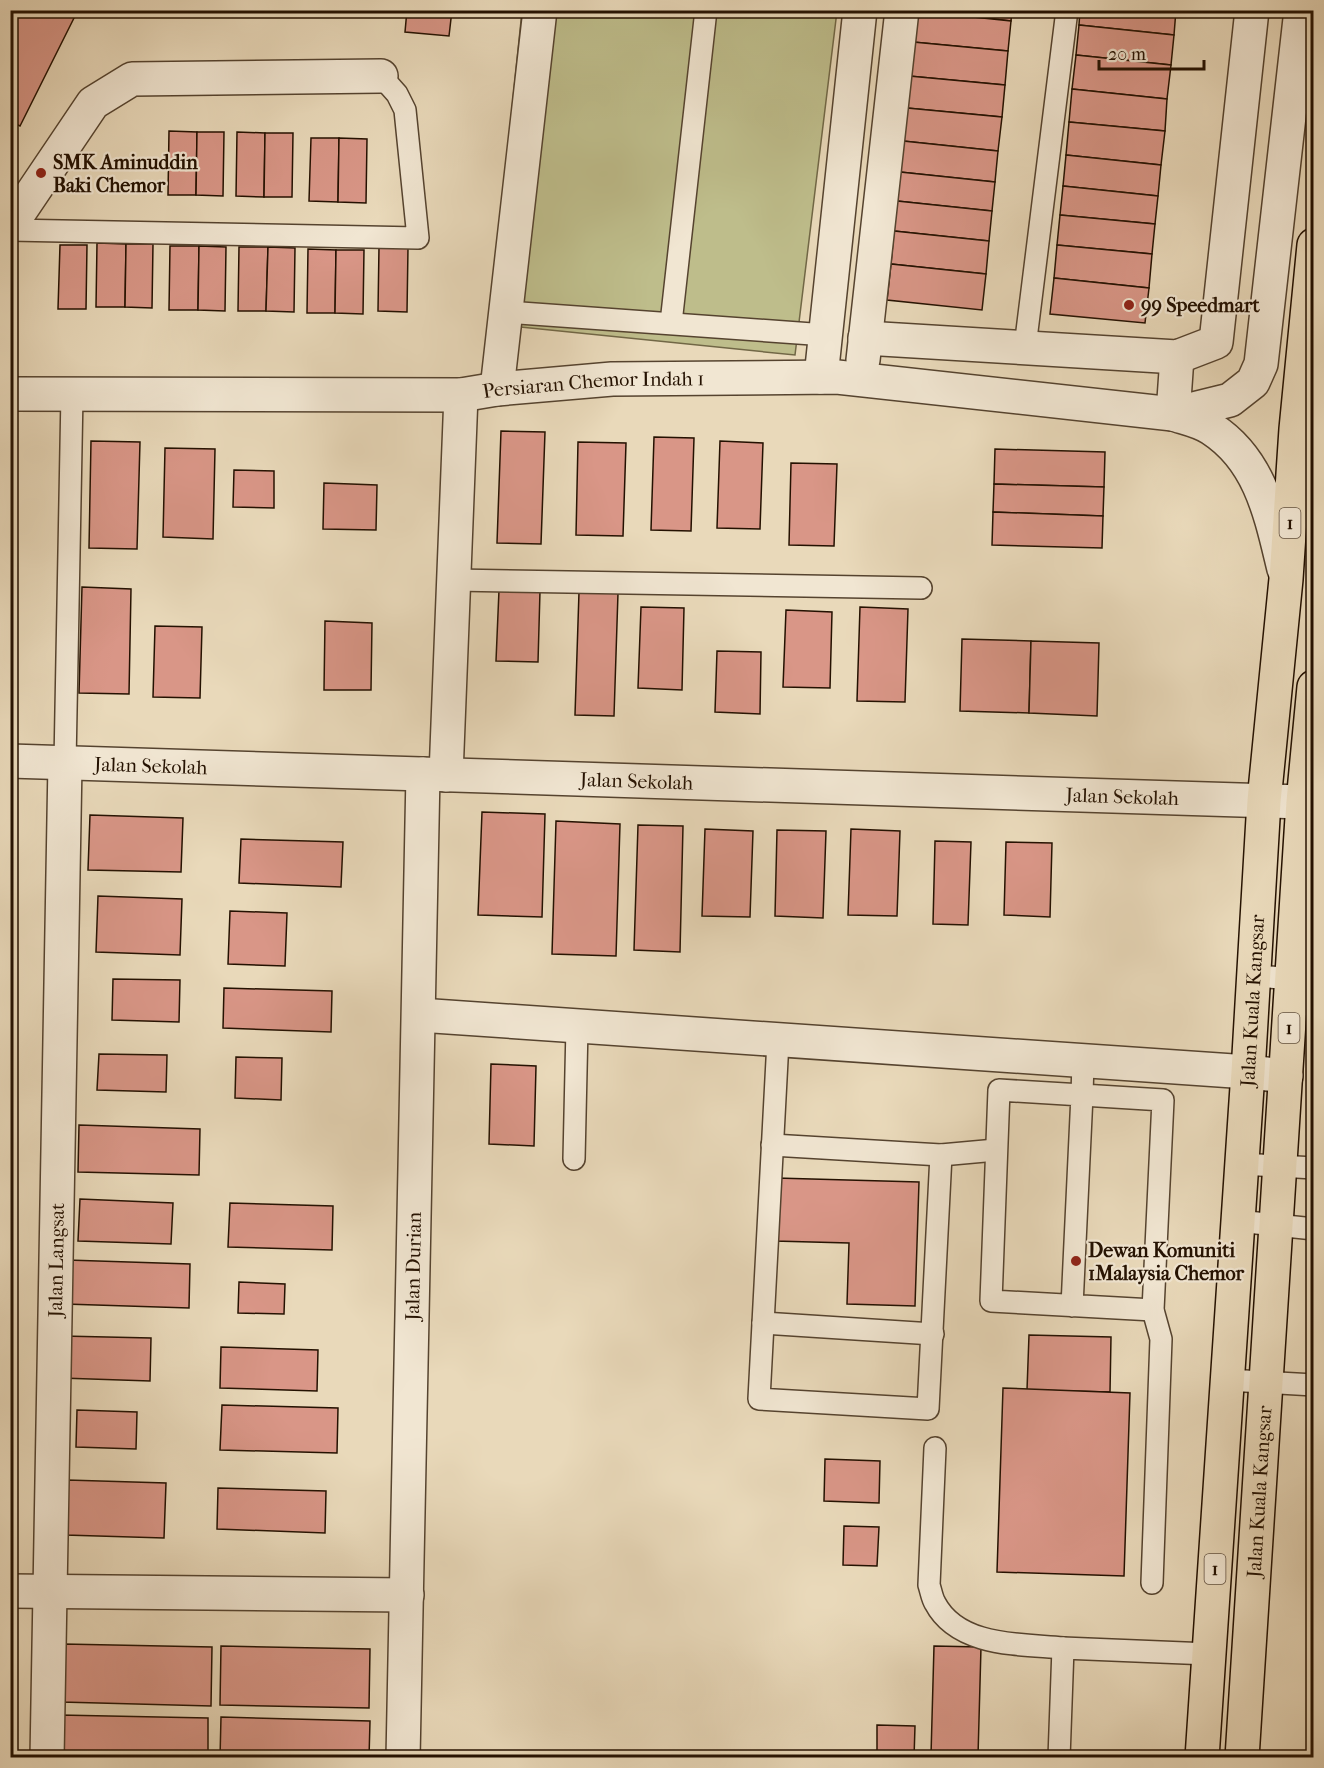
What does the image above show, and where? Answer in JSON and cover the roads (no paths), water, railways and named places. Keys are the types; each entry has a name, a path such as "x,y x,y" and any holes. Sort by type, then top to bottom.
{"highway":[{"name":"Jalan Kuala Kangsar","path":"1202,1758 1248,1072 1263,801 1286,579 1296,429 1314,245"},
{"name":"Jalan Kuala Kangsar","path":"1242,1758 1286,1076 1303,980 1303,802 1314,687"}],"street":[{"path":"497,389 540,10"},
{"path":"821,377 860,10"},
{"path":"861,380 902,10"},
{"path":"866,338 1177,357 1216,342 1252,10"},
{"path":"1173,414 1230,400 1253,382 1261,364 1301,10"},
{"path":"10,228 93,103 132,79 381,76"},
{"path":"1173,414 1177,357"},
{"name":"Persiaran Chemor Indah 1","path":"10,394 461,395 497,389 612,379 821,377 1173,414"},
{"name":"Jalan Durian","path":"404,1758 419,1015 435,775 454,580 461,395"},
{"path":"1173,414 1211,428 1243,457 1258,482 1271,516 1286,579"},
{"name":"Jalan Sekolah","path":"10,761 1303,802"},
{"name":"Jalan Langsat","path":"48,1758 65,763"},
{"path":"419,1015 1286,1076"},
{"path":"10,1591 407,1595"}],"lane":[{"path":"671,323 706,10"},
{"path":"1025,347 1067,10"},
{"path":"10,228 418,238 405,110 397,94 381,76"},
{"path":"506,312 826,335"},
{"path":"65,763 72,394"},
{"path":"454,580 921,588"},
{"path":"1253,976 1303,980"},
{"path":"574,1159 577,1027"},
{"path":"778,1041 759,1399 928,1409 941,1155"},
{"path":"1072,1306 1083,1062"},
{"path":"1152,1584 1161,1339 1153,1310 1162,1100 999,1090 991,1301 1153,1310"},
{"path":"772,1145 941,1155 996,1150"},
{"path":"1242,1164 1314,1167"},
{"path":"1238,1221 1314,1229"},
{"path":"763,1323 933,1334"},
{"path":"1227,1380 1314,1385"},
{"path":"935,1448 929,1585 934,1602 946,1619 983,1639 1009,1644 1209,1653"},
{"path":"1059,1758 1062,1648"}],"place":[{"name":"SMK Aminuddin Baki Chemor","path":"41,173"},
{"name":"99 Speedmart","path":"1129,305"},
{"name":"Dewan Komuniti 1Malaysia Chemor","path":"1076,1261"}]}
